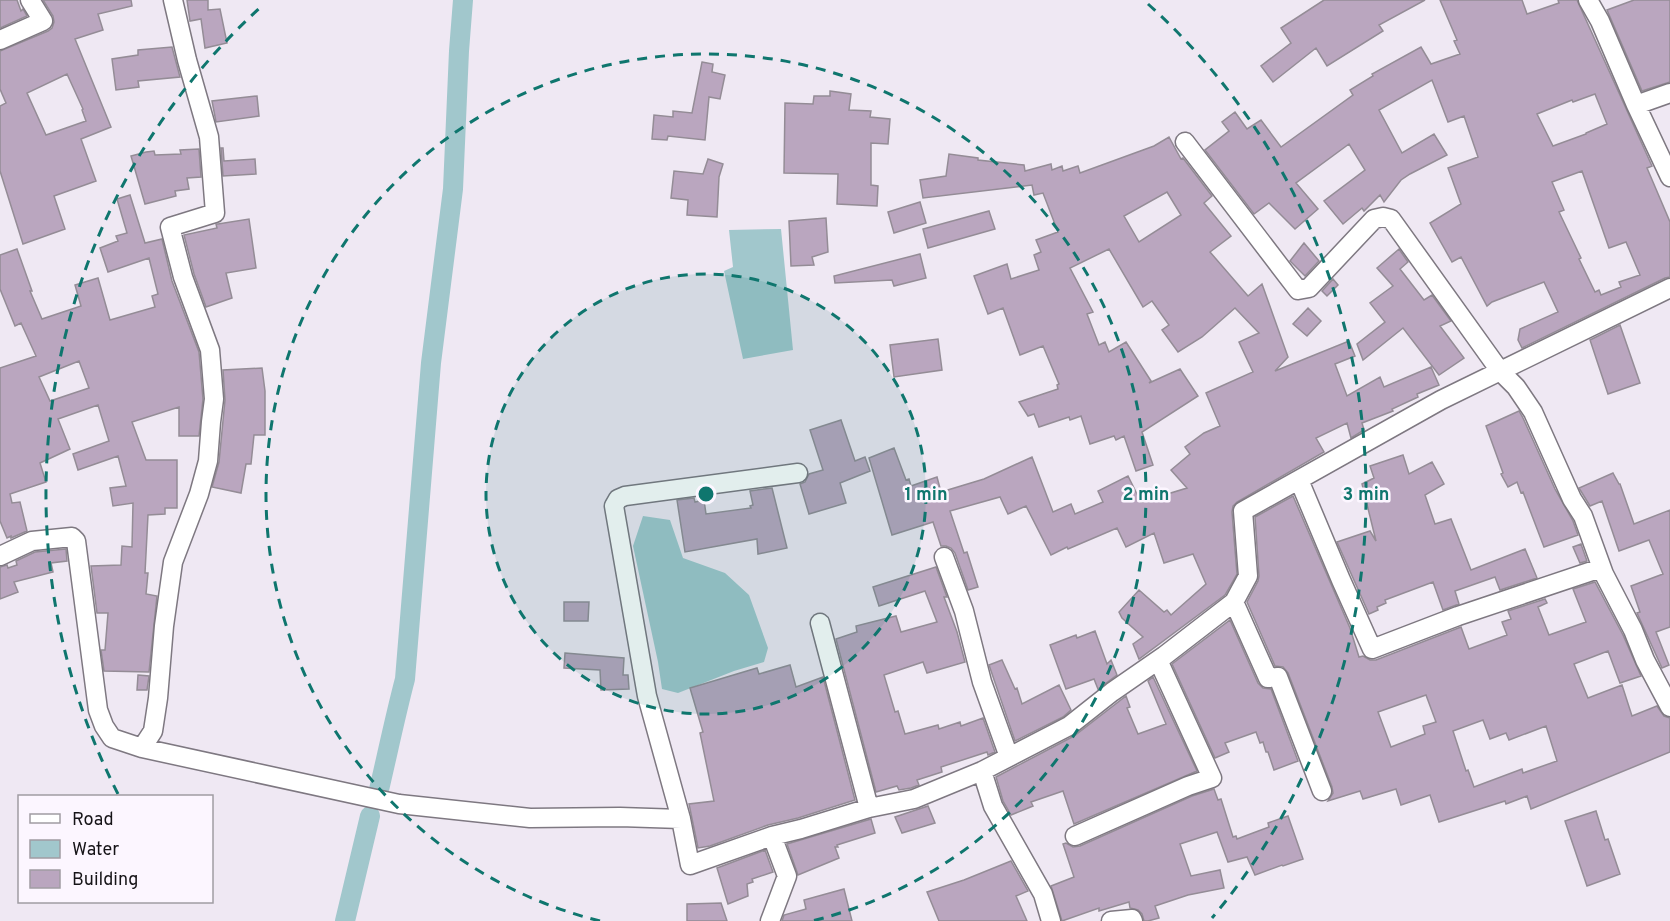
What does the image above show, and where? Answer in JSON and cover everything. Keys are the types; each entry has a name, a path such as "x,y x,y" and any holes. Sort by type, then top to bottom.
{"street":[{"path":"0,40 43,21 30,0"},
{"path":"142,748 153,731 173,562 199,495 208,461 214,399 210,350 183,277 170,227 215,213 209,137 173,0"},
{"path":"1588,0 1600,21 1670,177"},
{"path":"1636,105 1670,93"},
{"path":"1185,142 1298,290 1310,288 1374,219 1383,217 1391,219 1500,371 1516,387 1533,412 1572,499 1583,516 1601,567 1670,707"},
{"path":"798,473 625,495 618,499 614,506 647,696 681,819 690,865 772,836 869,808 914,799 982,771 1069,726 1234,602 1248,576 1243,511 1441,399 1670,288"},
{"path":"1299,480 1372,649 1458,616 1601,567"},
{"path":"0,556 32,541 72,537 76,542 98,710 112,738 142,748 399,804 530,818 681,819"},
{"path":"944,557 964,611 982,681 1009,758"},
{"path":"1234,602 1268,678 1278,677 1322,791"},
{"path":"820,622 869,808"},
{"path":"1075,836 1188,786 1212,778 1158,660"},
{"path":"982,771 993,806 1043,894 1051,921"},
{"path":"770,921 787,876 772,836"},
{"path":"1111,921 1132,919 1133,921"}],"water":[{"path":"781,229 793,350 743,359 724,271 733,267 729,230"},
{"path":"643,516 670,520 683,558 725,573 749,595 768,648 764,662 678,693 662,689 633,546"}],"building":[{"path":"0,0 17,0 21,11 23,9 27,16 0,28"},
{"path":"43,0 131,0 132,6 98,14 103,30 75,39 111,127 81,139 96,181 54,196 65,229 23,244 0,171 0,106 6,103 0,89 0,51 48,31 54,22","holes":["67,74 86,121 46,135 27,93"]},
{"path":"187,0 208,0 208,10 220,9 227,43 205,48 201,19 190,21"},
{"path":"1324,0 1425,0 1379,25 1383,31 1327,66 1316,48 1273,82 1261,66 1291,43 1281,28"},
{"path":"1440,0 1522,0 1527,14 1559,3 1558,0 1577,0 1652,166 1647,168 1670,222 1670,277 1522,348 1518,340 1520,329 1558,312 1544,282 1487,306 1461,257 1452,262 1430,223 1461,204 1448,168 1478,157 1464,116 1448,122 1432,80 1379,110 1402,153 1434,134 1447,155 1410,174 1401,180 1384,202 1380,195 1364,211 1362,208 1343,224 1324,201 1365,170 1349,144 1296,183 1318,209 1295,229 1269,203 1254,214 1205,150 1229,131 1222,122 1235,112 1247,129 1261,120 1281,147 1353,95 1350,90 1373,76 1372,74 1421,47 1431,64 1460,54 1454,41 1457,40","holes":["1595,94 1607,124 1553,146 1537,114 1572,100 1573,102","1582,171 1609,248 1626,242 1640,275 1619,282 1621,287 1601,295 1599,290 1595,292 1579,259 1581,258 1559,212 1564,210 1552,182"]},
{"path":"1634,0 1670,0 1670,82 1642,91 1607,10"},
{"path":"172,47 180,77 138,81 139,87 116,90 112,59 138,55 138,50"},
{"path":"702,62 713,64 712,72 725,75 720,99 709,97 705,140 668,136 667,140 652,139 654,115 673,117 673,111 692,113"},
{"path":"830,91 851,94 849,110 871,111 870,117 890,119 888,144 871,143 871,185 878,186 877,206 837,204 838,174 784,173 785,103 813,104 814,96 830,96"},
{"path":"257,96 259,116 216,122 212,101"},
{"path":"1169,137 1181,159 1183,158 1212,196 1204,203 1231,236 1210,252 1248,296 1262,284 1288,357 1275,371 1349,341 1355,356 1335,364 1347,396 1380,377 1384,387 1431,367 1439,385 1417,394 1418,397 1392,409 1393,411 1362,423 1364,430 1351,438 1347,423 1316,438 1324,452 1237,502 1232,512 1237,574 1225,595 1139,659 1133,644 1143,637 1122,618 1119,612 1139,590 1164,612 1167,610 1171,615 1206,584 1193,554 1164,563 1154,533 1126,547 1117,528 1051,555 1026,506 1008,514 1000,497 950,511 978,587 968,590 955,553 951,548 941,546 933,522 892,535 869,458 894,448 906,480 909,479 911,486 937,477 941,492 984,479 1032,457 1053,512 1071,504 1075,514 1103,502 1098,491 1128,476 1141,502 1187,488 1171,470 1190,454 1185,447 1204,433 1220,426 1206,393 1253,372 1239,342 1259,333 1235,308 1202,337 1178,352 1162,330 1169,325 1152,301 1143,307 1109,249 1070,268 1093,312 1087,314 1099,345 1105,342 1109,352 1126,342 1151,381 1149,383 1180,369 1198,396 1142,432 1153,465 1136,471 1124,436 1116,440 1114,436 1090,444 1081,416 1070,420 1069,417 1039,427 1034,414 1028,416 1019,402 1058,389 1059,384 1043,346 1020,355 1003,308 988,314 974,276 1007,264 1011,279 1039,270 1034,255 1041,252 1036,240 1058,232 1043,193 1034,195 1032,185 923,198 920,180 946,176 949,154 1024,165 1025,171 1051,164 1052,170 1062,166 1063,171 1078,166 1080,173 1154,146","holes":["1167,192 1181,215 1139,242 1124,216"]},
{"path":"221,148 223,148 224,161 255,159 256,174 223,176"},
{"path":"199,149 201,177 187,178 189,189 175,191 176,196 145,204 131,156 154,151 155,155 181,154 180,150"},
{"path":"708,159 723,164 719,177 717,217 687,215 688,200 671,198 674,171 703,174"},
{"path":"130,195 145,243 162,239 172,281 199,352 203,399 199,436 179,436 179,407 132,422 146,460 177,460 177,508 165,508 165,514 148,515 146,594 157,596 149,672 104,671 101,650 105,650 108,613 97,613 91,566 121,565 122,546 132,547 133,503 113,506 110,488 126,486 118,456 78,470 73,454 109,441 98,405 58,419 70,449 40,463 46,482 10,494 12,503 20,502 27,531 7,538 0,521 0,368 36,356 21,323 15,326 0,289 0,255 17,249 32,291 30,291 42,319 81,306 75,285 98,278 110,320 155,307 152,296 158,294 149,258 108,272 100,248 118,241 116,236 127,233 117,199","holes":["79,361 89,388 50,401 39,377"]},
{"path":"920,202 926,223 894,233 888,212"},
{"path":"989,211 995,229 928,248 923,229"},
{"path":"826,218 828,252 812,257 814,265 791,266 789,221"},
{"path":"249,219 256,268 226,273 232,298 206,307 194,274 184,235 217,228 216,224"},
{"path":"1304,243 1319,261 1305,276 1290,261"},
{"path":"1399,249 1408,262 1400,269 1424,300 1432,295 1451,321 1440,326 1464,358 1439,375 1403,328 1363,360 1357,344 1385,322 1370,303 1393,286 1377,268"},
{"path":"920,254 926,278 894,286 892,280 835,283 834,276"},
{"path":"1333,279 1338,285 1327,296 1322,291"},
{"path":"1308,308 1321,321 1307,336 1293,324"},
{"path":"1620,325 1640,383 1608,394 1590,340"},
{"path":"938,339 942,370 894,377 890,345"},
{"path":"262,368 265,391 265,435 254,435 251,464 246,464 241,493 212,487 219,462 225,400 223,370"},
{"path":"1519,411 1578,535 1544,547 1523,492 1521,493 1517,482 1508,487 1501,474 1503,473 1486,426"},
{"path":"841,420 855,461 865,457 870,471 840,483 846,503 809,514 800,484 805,482 809,474 823,470 810,430"},
{"path":"1403,455 1409,474 1432,462 1444,484 1425,495 1435,524 1451,519 1471,570 1525,549 1537,578 1500,590 1495,577 1455,591 1459,604 1443,610 1433,582 1385,600 1386,603 1377,607 1378,610 1369,614 1337,542 1370,531 1376,541 1362,484 1374,478 1370,466"},
{"path":"1613,473 1620,484 1634,524 1670,510 1670,627 1656,632 1669,665 1662,668 1637,613 1640,612 1631,586 1663,574 1649,540 1619,551 1602,501 1590,506 1579,488"},
{"path":"772,488 787,548 758,554 757,539 685,552 677,500 694,498 695,502 704,500 706,514 751,508 750,506 753,505 750,491"},
{"path":"1293,496 1350,628 1359,657 1363,656 1370,660 1376,660 1461,627 1469,649 1507,635 1502,622 1511,619 1508,611 1545,599 1547,603 1538,607 1549,635 1586,622 1573,589 1595,582 1623,635 1641,676 1620,683 1608,651 1574,664 1588,698 1622,685 1632,716 1657,706 1664,716 1670,718 1670,752 1531,809 1527,796 1439,822 1430,795 1401,805 1396,789 1363,799 1360,791 1328,801 1333,793 1332,787 1288,673 1283,667 1275,666 1247,602 1259,576 1255,517","holes":["1426,695 1436,722 1423,726 1425,734 1391,747 1378,712","1483,720 1490,739 1506,733 1509,740 1546,726 1557,761 1523,773 1522,769 1474,787 1468,770 1466,771 1453,731"]},
{"path":"1581,544 1587,561 1580,563 1573,547"},
{"path":"66,549 67,561 51,563 53,572 14,582 18,592 0,599 0,567 7,565 8,568 17,565 16,561 35,552"},
{"path":"936,567 965,662 927,673 923,662 884,675 895,712 898,711 905,734 938,725 939,729 960,722 961,726 983,718 995,752 988,755 987,752 941,767 942,772 917,780 919,785 911,788 899,790 897,786 876,792 836,639 857,632 856,626 896,616 901,632 937,622 925,591 879,606 873,587"},
{"path":"564,602 589,602 588,621 564,621"},
{"path":"1230,620 1258,683 1263,688 1271,689 1298,761 1274,770 1268,752 1263,742 1260,743 1256,732 1225,743 1229,752 1215,758 1172,664"},
{"path":"1095,631 1107,664 1111,660 1117,675 1098,689 1094,679 1066,689 1050,645 1076,635 1077,638"},
{"path":"565,653 624,658 623,675 628,675 629,689 601,690 600,670 564,668"},
{"path":"1002,660 1015,689 1017,688 1022,704 1059,685 1071,710 1063,717 1015,741 989,665"},
{"path":"790,665 796,687 823,677 855,800 698,848 689,804 714,801 700,733 703,732 690,688 757,668 759,674"},
{"path":"138,675 149,676 147,690 137,690"},
{"path":"1153,677 1197,771 1074,824 1063,791 1031,802 1033,806 1011,815 1003,801 996,777 1074,736 1126,696 1130,707 1127,708 1138,734 1166,724 1148,681"},
{"path":"1214,789 1218,800 1221,799 1233,837 1236,836 1237,839 1269,827 1268,823 1288,816 1303,859 1255,875 1247,857 1228,862 1217,832 1180,844 1191,876 1220,870 1224,888 1188,895 1155,906 1159,918 1148,921 1144,921 1138,910 1130,908 1129,902 1099,911 1099,908 1062,921 1051,886 1074,877 1063,844 1066,843 1073,847 1080,846 1192,796"},
{"path":"928,806 935,823 902,833 895,817"},
{"path":"1596,811 1605,840 1608,839 1620,874 1587,886 1565,821"},
{"path":"871,819 875,833 837,845 838,847 835,847 839,858 798,875 787,844"},
{"path":"765,850 773,872 752,879 753,882 747,884 748,896 728,904 717,868"},
{"path":"1011,861 1028,891 1016,896 1027,921 939,921 927,892"},
{"path":"844,889 852,921 782,921 784,915 806,909 804,900"},
{"path":"721,903 727,921 687,921 687,904"}],"waterway":[{"path":"378,794 405,679 431,363 453,189 463,0"},
{"path":"345,921 370,816"}]}
